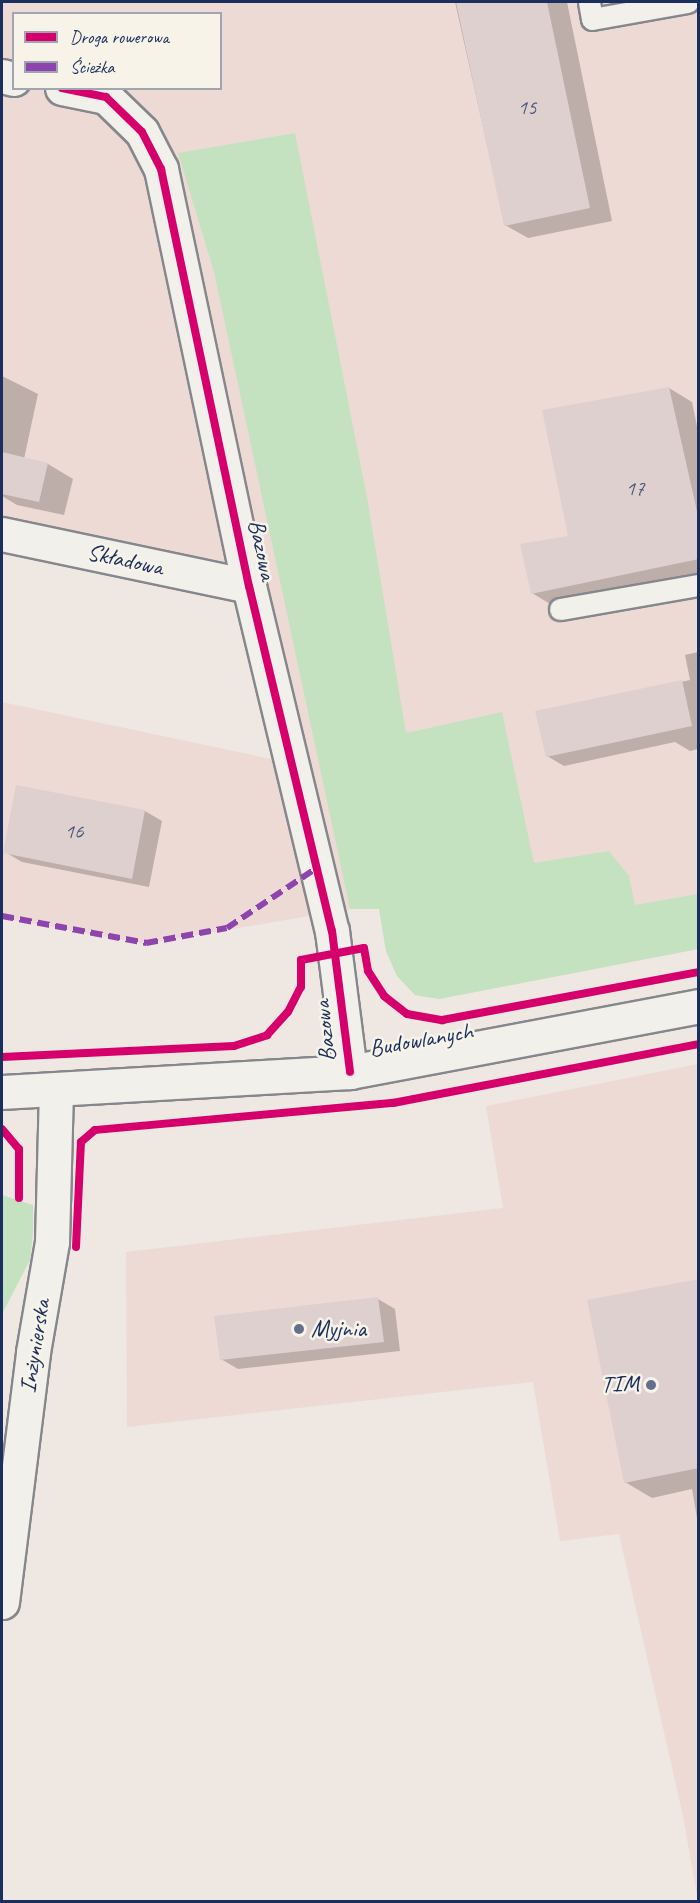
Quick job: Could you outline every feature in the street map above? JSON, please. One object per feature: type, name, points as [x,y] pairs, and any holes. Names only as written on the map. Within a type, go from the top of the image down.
[{"type":"street","name":"Bazowa","points":[[72,90],[106,97],[142,132],[161,169],[249,586],[332,930],[350,1072]]},
{"type":"street","name":"Składowa","points":[[2,534],[249,586]]},
{"type":"street","name":"Budowlanych","points":[[2,1092],[350,1072],[699,1006]]},
{"type":"street","name":"Inżynierska","points":[[2,1602],[33,1352],[52,1242],[56,1090]]},
{"type":"lane","points":[[589,2],[592,19],[687,2]]},
{"type":"lane","points":[[560,609],[699,585]]},
{"type":"shaded area","points":[[2,2],[698,2],[698,949],[439,999],[415,995],[397,976],[386,951],[379,909],[350,909],[145,944],[2,918],[2,702],[290,763],[248,588],[2,535]]},
{"type":"shaded area","points":[[698,1064],[698,1901],[683,1816],[619,1534],[560,1541],[533,1382],[127,1427],[126,1252],[503,1208],[486,1106]]},
{"type":"green space","points":[[295,133],[367,497],[406,733],[502,712],[534,863],[609,851],[629,876],[635,905],[698,894],[698,949],[439,999],[415,995],[397,976],[386,951],[379,909],[350,909],[214,272],[178,153]]},
{"type":"green space","points":[[2,1195],[33,1205],[33,1234],[30,1260],[2,1314]]},
{"type":"building","points":[[456,2],[547,2],[590,208],[504,226]]},
{"type":"building","points":[[669,387],[699,520],[699,559],[531,594],[520,544],[568,536],[542,410]]},
{"type":"building","points":[[2,452],[48,463],[39,502],[2,494]]},
{"type":"building","points":[[682,680],[692,726],[546,757],[535,711]]},
{"type":"building","points":[[16,785],[145,810],[132,879],[3,853]]},
{"type":"building","name":"TIM","points":[[699,1279],[699,1468],[624,1483],[587,1300]]},
{"type":"building","name":"Myjnia","points":[[378,1297],[384,1342],[220,1360],[214,1316]]},
{"type":"marked path","points":[[2,916],[146,943],[227,928],[318,867]]},
{"type":"cycle path","points":[[72,90],[106,97],[142,132],[161,169],[249,586],[332,931],[350,1072]]},
{"type":"cycle path","points":[[2,1057],[234,1046],[267,1035],[288,1012],[301,987],[301,960],[364,948],[368,971],[384,996],[407,1014],[442,1020],[698,972]]},
{"type":"cycle path","points":[[76,1247],[81,1142],[95,1130],[393,1103],[698,1044]]},
{"type":"cycle path","points":[[2,1129],[19,1149],[19,1198]]},
{"type":"place","name":"Myjnia","points":[[299,1329]]},
{"type":"place","name":"TIM","points":[[651,1385]]}]
